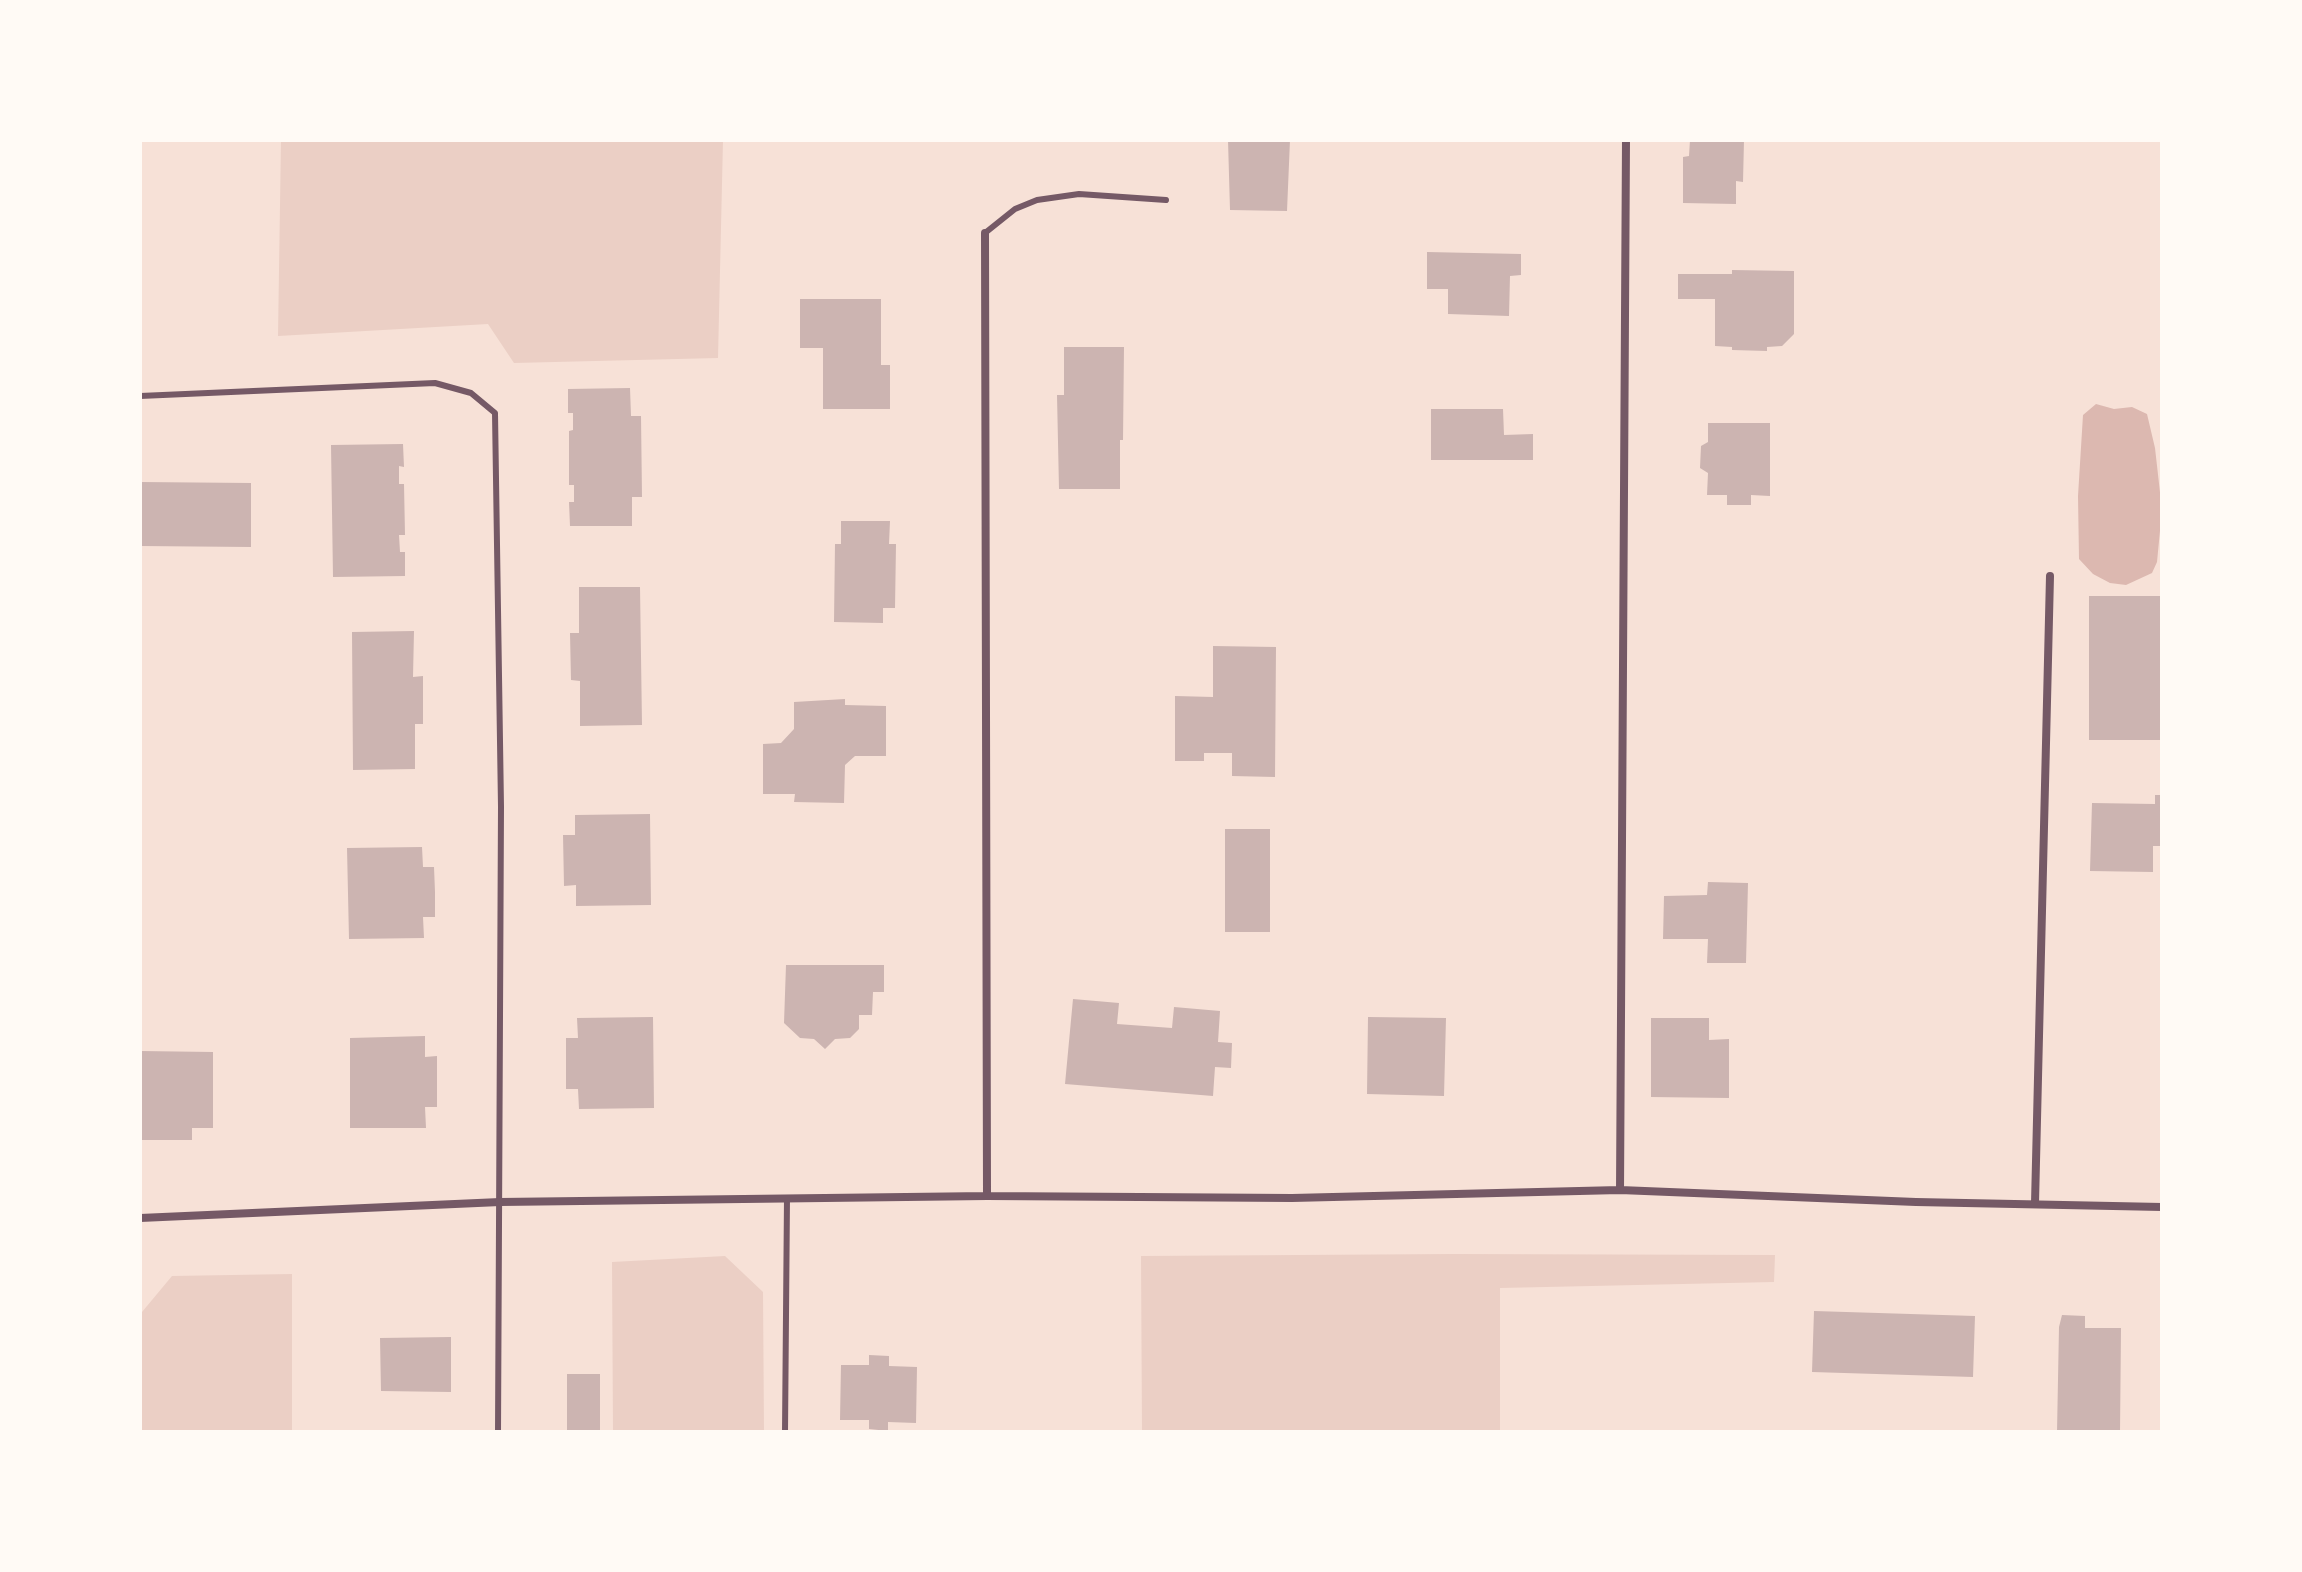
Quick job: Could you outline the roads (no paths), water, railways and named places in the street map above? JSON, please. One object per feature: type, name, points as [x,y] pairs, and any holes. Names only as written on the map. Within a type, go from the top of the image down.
[{"type":"street","points":[[1620,1190],[1626,140]]},
{"type":"street","points":[[985,233],[987,1196]]},
{"type":"street","points":[[2035,1203],[2050,576]]},
{"type":"street","points":[[140,1218],[500,1202],[987,1196],[1292,1198],[1620,1190],[1916,1202],[2162,1207]]},
{"type":"lane","points":[[985,233],[1015,209],[1037,200],[1079,194],[1166,200]]},
{"type":"lane","points":[[140,396],[435,383],[471,393],[495,413],[501,807],[498,1432]]},
{"type":"lane","points":[[785,1432],[787,1198]]}]
